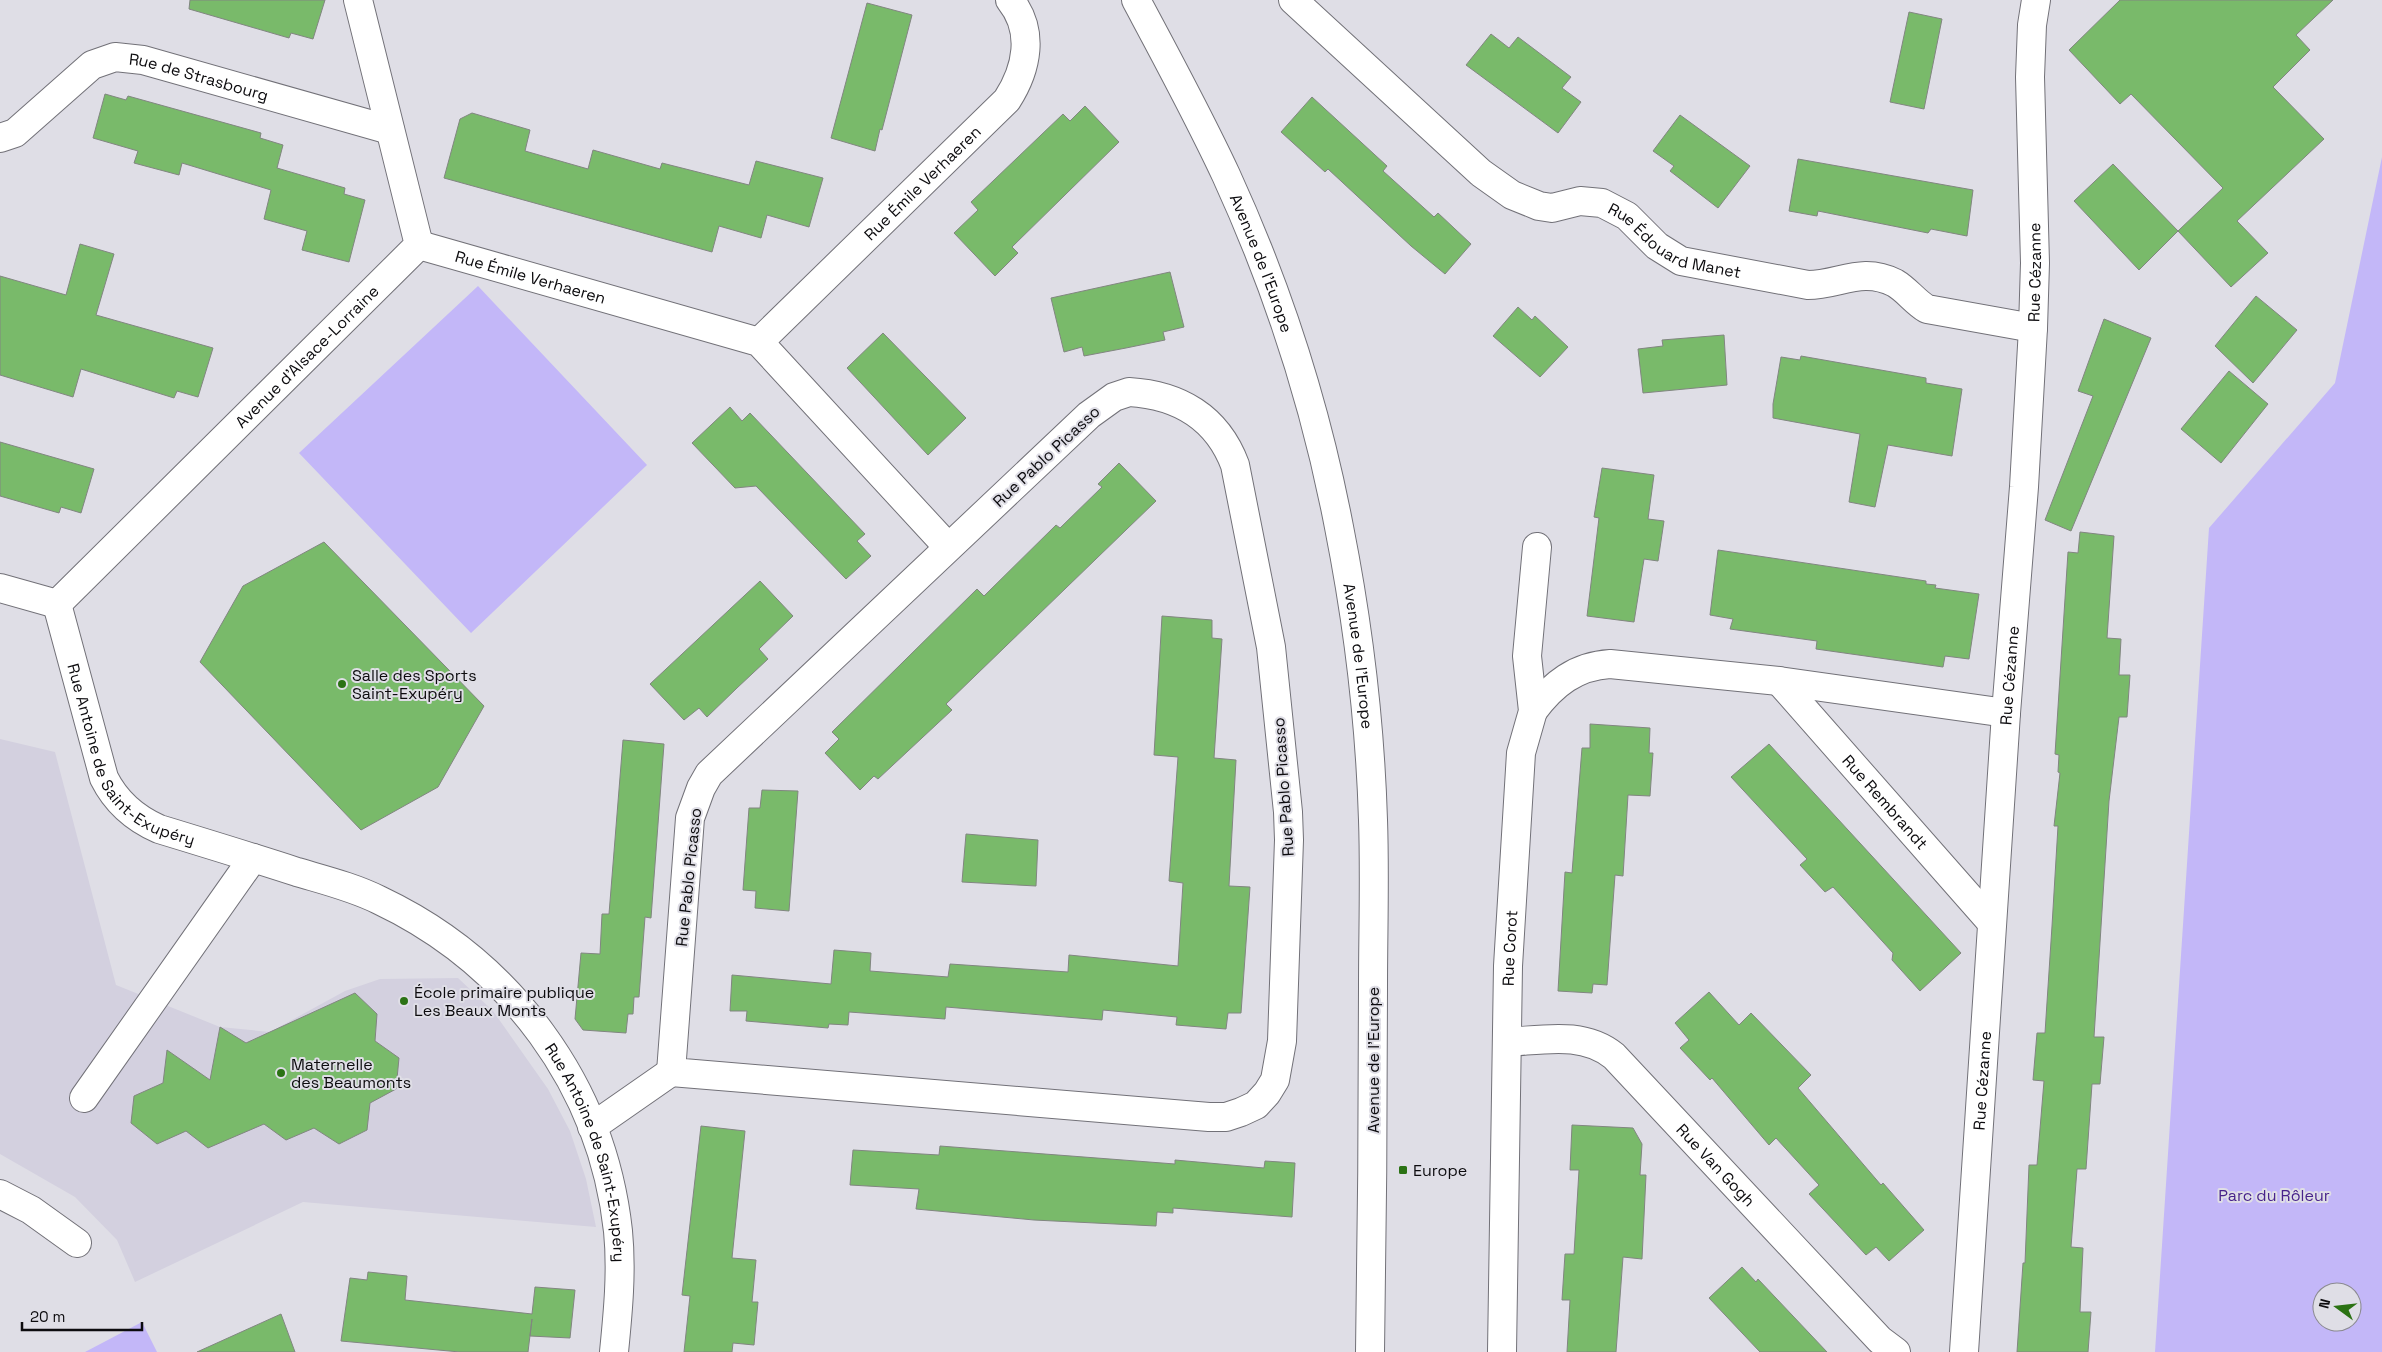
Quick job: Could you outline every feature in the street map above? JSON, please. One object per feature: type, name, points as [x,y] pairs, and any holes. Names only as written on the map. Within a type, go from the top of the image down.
[{"type":"street","points":[[358,0],[419,245]]},
{"type":"street","name":"Rue Émile Verhaeren","points":[[419,245],[759,342],[1007,100],[1022,73],[1026,39],[1017,8],[1010,0]]},
{"type":"street","name":"Avenue de l'Europe","points":[[1136,0],[1226,174],[1257,252],[1310,407],[1341,536],[1359,650],[1373,819],[1373,1161],[1370,1352]]},
{"type":"street","name":"Rue Édouard Manet","points":[[1293,0],[1481,173],[1524,200],[1552,208],[1580,201],[1602,203],[1626,216],[1657,246],[1681,261],[1808,285],[1820,285],[1852,276],[1885,279],[1896,283],[1927,310],[2033,328]]},
{"type":"street","name":"Rue Cézanne","points":[[1964,1352],[2006,713],[2024,487],[2033,328],[2035,253],[2030,77],[2032,26],[2036,0]]},
{"type":"street","name":"Rue de Strasbourg","points":[[0,138],[15,133],[92,65],[115,57],[143,60],[390,130]]},
{"type":"street","name":"Avenue d'Alsace-Lorraine","points":[[57,604],[419,245]]},
{"type":"street","points":[[759,342],[948,547]]},
{"type":"street","name":"Rue Pablo Picasso","points":[[1129,392],[1161,396],[1190,409],[1205,420],[1226,443],[1235,465],[1271,647],[1288,812],[1289,840],[1282,1041],[1275,1080],[1267,1094],[1256,1105],[1226,1117],[1209,1117],[671,1072],[690,818],[701,788],[709,774],[1089,415],[1114,397],[1129,392]]},
{"type":"street","name":"Rue Corot","points":[[1502,1352],[1508,966],[1521,754],[1533,711],[1526,656],[1537,547]]},
{"type":"street","points":[[0,588],[57,604]]},
{"type":"street","name":"Rue Antoine de Saint-Exupéry","points":[[57,604],[99,762],[110,790],[121,803],[146,824],[376,898],[422,922],[466,953],[508,992],[542,1034],[567,1074],[592,1127],[609,1179],[618,1232],[619,1286],[614,1352]]},
{"type":"street","points":[[1533,711],[1553,687],[1564,678],[1597,665],[1626,664],[1779,681],[2006,713]]},
{"type":"street","name":"Rue Rembrandt","points":[[1779,681],[1992,923]]},
{"type":"street","points":[[84,1098],[253,858]]},
{"type":"street","name":"Rue Van Gogh","points":[[1507,1042],[1582,1040],[1603,1048],[1614,1056],[1880,1340],[1896,1352]]},
{"type":"street","points":[[592,1127],[671,1072]]},
{"type":"street","points":[[0,1194],[30,1210],[77,1243]]},
{"type":"shaded area","name":"École primaire publique Les Beaux Monts","points":[[0,739],[55,752],[116,985],[220,1027],[270,1032],[345,991],[380,979],[458,978],[493,1011],[548,1089],[570,1131],[586,1179],[596,1227],[303,1202],[135,1282],[117,1240],[75,1197],[0,1154]]},
{"type":"green space","name":"Parc du Rôleur","points":[[2382,157],[2382,1352],[2155,1352],[2209,528],[2335,383]]},
{"type":"green space","points":[[478,286],[647,465],[471,633],[299,453]]},
{"type":"green space","points":[[142,1322],[157,1352],[85,1352]]},
{"type":"building","points":[[190,0],[325,0],[313,39],[291,33],[289,38],[189,9]]},
{"type":"building","points":[[2120,0],[2333,0],[2296,35],[2310,50],[2273,87],[2324,139],[2237,221],[2268,253],[2231,287],[2178,231],[2223,188],[2131,94],[2120,104],[2069,50]]},
{"type":"building","points":[[867,3],[912,15],[875,151],[831,138]]},
{"type":"building","points":[[1909,12],[1942,19],[1924,109],[1890,102]]},
{"type":"building","points":[[1491,34],[1509,48],[1518,37],[1571,77],[1562,88],[1581,102],[1558,133],[1466,65]]},
{"type":"building","points":[[105,94],[126,100],[128,96],[261,133],[260,138],[283,145],[277,168],[345,188],[344,194],[365,200],[349,262],[302,250],[307,231],[264,219],[271,190],[182,163],[179,175],[134,163],[138,151],[93,138]]},
{"type":"building","points":[[1312,97],[1387,166],[1383,171],[1434,217],[1438,213],[1471,244],[1445,274],[1411,246],[1328,169],[1325,172],[1281,132]]},
{"type":"building","points":[[1085,106],[1119,142],[1012,247],[1018,253],[995,276],[954,233],[978,210],[971,202],[1063,114],[1070,121]]},
{"type":"building","points":[[472,113],[530,130],[525,151],[588,169],[593,150],[660,169],[662,163],[749,185],[756,161],[823,178],[809,227],[767,215],[761,238],[719,226],[712,252],[444,178],[460,119]]},
{"type":"building","points":[[1680,115],[1750,166],[1718,208],[1670,171],[1674,166],[1653,151]]},
{"type":"building","points":[[1798,159],[1973,190],[1967,236],[1931,229],[1928,233],[1818,211],[1817,216],[1789,211]]},
{"type":"building","points":[[2113,164],[2178,231],[2139,270],[2074,201]]},
{"type":"building","points":[[80,244],[114,254],[96,315],[213,348],[198,397],[177,391],[174,398],[81,369],[73,397],[0,375],[0,276],[66,295]]},
{"type":"building","points":[[1170,272],[1184,327],[1163,332],[1165,340],[1084,356],[1082,347],[1064,352],[1051,298]]},
{"type":"building","points":[[2256,296],[2297,330],[2253,383],[2215,346]]},
{"type":"building","points":[[1518,307],[1532,320],[1535,316],[1568,347],[1540,377],[1493,336]]},
{"type":"building","points":[[2104,319],[2151,338],[2071,531],[2045,520],[2093,396],[2078,391]]},
{"type":"building","points":[[883,333],[966,418],[928,455],[847,368]]},
{"type":"building","points":[[1724,335],[1727,385],[1643,393],[1638,349],[1663,346],[1662,340]]},
{"type":"building","points":[[1801,356],[1926,378],[1926,383],[1962,389],[1952,456],[1888,445],[1875,507],[1849,502],[1860,434],[1773,418],[1773,404],[1781,357],[1800,360]]},
{"type":"building","points":[[2229,371],[2268,404],[2221,463],[2181,429]]},
{"type":"building","points":[[730,407],[742,421],[750,413],[865,534],[857,541],[871,556],[846,579],[756,486],[735,488],[692,443]]},
{"type":"building","points":[[0,442],[94,469],[81,513],[61,507],[59,513],[0,496]]},
{"type":"building","points":[[1119,463],[1156,501],[946,704],[952,710],[878,779],[874,776],[860,790],[825,753],[839,739],[832,732],[977,589],[984,596],[1056,525],[1060,528],[1102,487],[1098,484]]},
{"type":"building","points":[[1602,468],[1654,475],[1648,519],[1664,521],[1658,561],[1644,559],[1634,622],[1587,616],[1599,518],[1594,517]]},
{"type":"building","points":[[2080,532],[2114,536],[2107,638],[2121,639],[2119,675],[2130,675],[2127,717],[2119,717],[2109,801],[2094,1037],[2104,1037],[2100,1084],[2092,1084],[2086,1169],[2077,1169],[2071,1247],[2083,1248],[2080,1312],[2091,1312],[2088,1352],[2017,1352],[2023,1263],[2025,1263],[2029,1165],[2037,1165],[2044,1081],[2033,1080],[2037,1033],[2045,1033],[2058,826],[2054,826],[2060,773],[2058,772],[2059,755],[2055,754],[2068,552],[2078,553]]},
{"type":"building","name":"Salle des Sports Saint-Exupéry","points":[[324,542],[484,706],[438,787],[361,830],[200,662],[243,586]]},
{"type":"building","points":[[1718,550],[1926,581],[1926,584],[1936,585],[1935,588],[1979,594],[1969,659],[1945,656],[1943,667],[1816,649],[1817,641],[1730,629],[1733,619],[1710,615]]},
{"type":"building","points":[[760,581],[793,616],[759,649],[768,659],[707,717],[699,708],[684,720],[650,684]]},
{"type":"building","points":[[1162,616],[1212,620],[1212,638],[1222,639],[1214,758],[1236,760],[1229,886],[1250,887],[1241,1013],[1228,1013],[1226,1029],[1176,1025],[1177,1017],[1103,1010],[1102,1020],[946,1007],[945,1019],[849,1012],[848,1025],[829,1024],[828,1028],[746,1021],[747,1011],[730,1011],[732,975],[831,984],[834,950],[871,953],[870,971],[948,977],[950,964],[1068,972],[1069,955],[1178,966],[1183,883],[1169,881],[1178,757],[1154,755]]},
{"type":"building","points":[[1590,724],[1650,728],[1649,753],[1653,753],[1650,796],[1628,795],[1623,876],[1615,875],[1607,985],[1593,984],[1592,993],[1558,991],[1565,872],[1572,873],[1582,748],[1590,748]]},
{"type":"building","points":[[623,740],[664,744],[651,918],[645,917],[639,997],[634,997],[633,1014],[628,1014],[626,1033],[583,1030],[575,1019],[581,953],[600,954],[602,914],[609,914]]},
{"type":"building","points":[[1769,744],[1961,953],[1920,991],[1892,960],[1893,953],[1833,887],[1825,892],[1800,865],[1807,859],[1731,777]]},
{"type":"building","points":[[762,790],[798,791],[789,911],[755,908],[756,891],[743,890],[749,808],[760,808]]},
{"type":"building","points":[[966,834],[1038,840],[1036,886],[962,882]]},
{"type":"building","points":[[1709,992],[1739,1025],[1751,1013],[1811,1075],[1798,1088],[1881,1185],[1883,1183],[1924,1230],[1889,1261],[1876,1247],[1866,1255],[1809,1194],[1819,1185],[1776,1138],[1769,1145],[1712,1078],[1710,1080],[1680,1048],[1689,1040],[1675,1023]]},
{"type":"building","name":"Maternelle des Beaumonts","points":[[355,993],[377,1014],[375,1041],[399,1058],[396,1089],[370,1103],[367,1130],[339,1144],[314,1128],[286,1140],[264,1124],[208,1148],[186,1131],[157,1144],[131,1123],[134,1096],[163,1083],[167,1050],[210,1080],[220,1027],[246,1043]]},
{"type":"building","points":[[1572,1125],[1633,1128],[1642,1144],[1640,1175],[1646,1175],[1642,1259],[1623,1257],[1616,1352],[1567,1352],[1570,1300],[1562,1300],[1565,1254],[1574,1254],[1579,1170],[1570,1170]]},
{"type":"building","points":[[701,1126],[745,1131],[732,1258],[756,1260],[752,1302],[758,1302],[754,1345],[733,1343],[732,1352],[684,1352],[690,1296],[682,1295]]},
{"type":"building","points":[[940,1146],[1175,1164],[1175,1160],[1264,1168],[1265,1161],[1295,1163],[1292,1217],[1173,1208],[1173,1213],[1157,1212],[1156,1226],[1034,1220],[916,1209],[919,1189],[850,1185],[853,1150],[939,1155]]},
{"type":"building","points":[[1742,1267],[1756,1282],[1758,1279],[1827,1352],[1760,1352],[1709,1298]]},
{"type":"building","points":[[368,1272],[407,1276],[405,1300],[532,1314],[535,1287],[575,1290],[570,1338],[530,1336],[532,1319],[528,1352],[460,1352],[341,1341],[350,1278],[367,1280]]},
{"type":"building","points":[[281,1314],[295,1352],[197,1352]]},
{"type":"place","name":"Salle des Sports Saint-Exupéry","points":[[342,684]]},
{"type":"place","name":"École primaire publique Les Beaux Monts","points":[[404,1001]]},
{"type":"place","name":"Maternelle des Beaumonts","points":[[281,1073]]},
{"type":"place","name":"Europe","points":[[1403,1170]]}]
